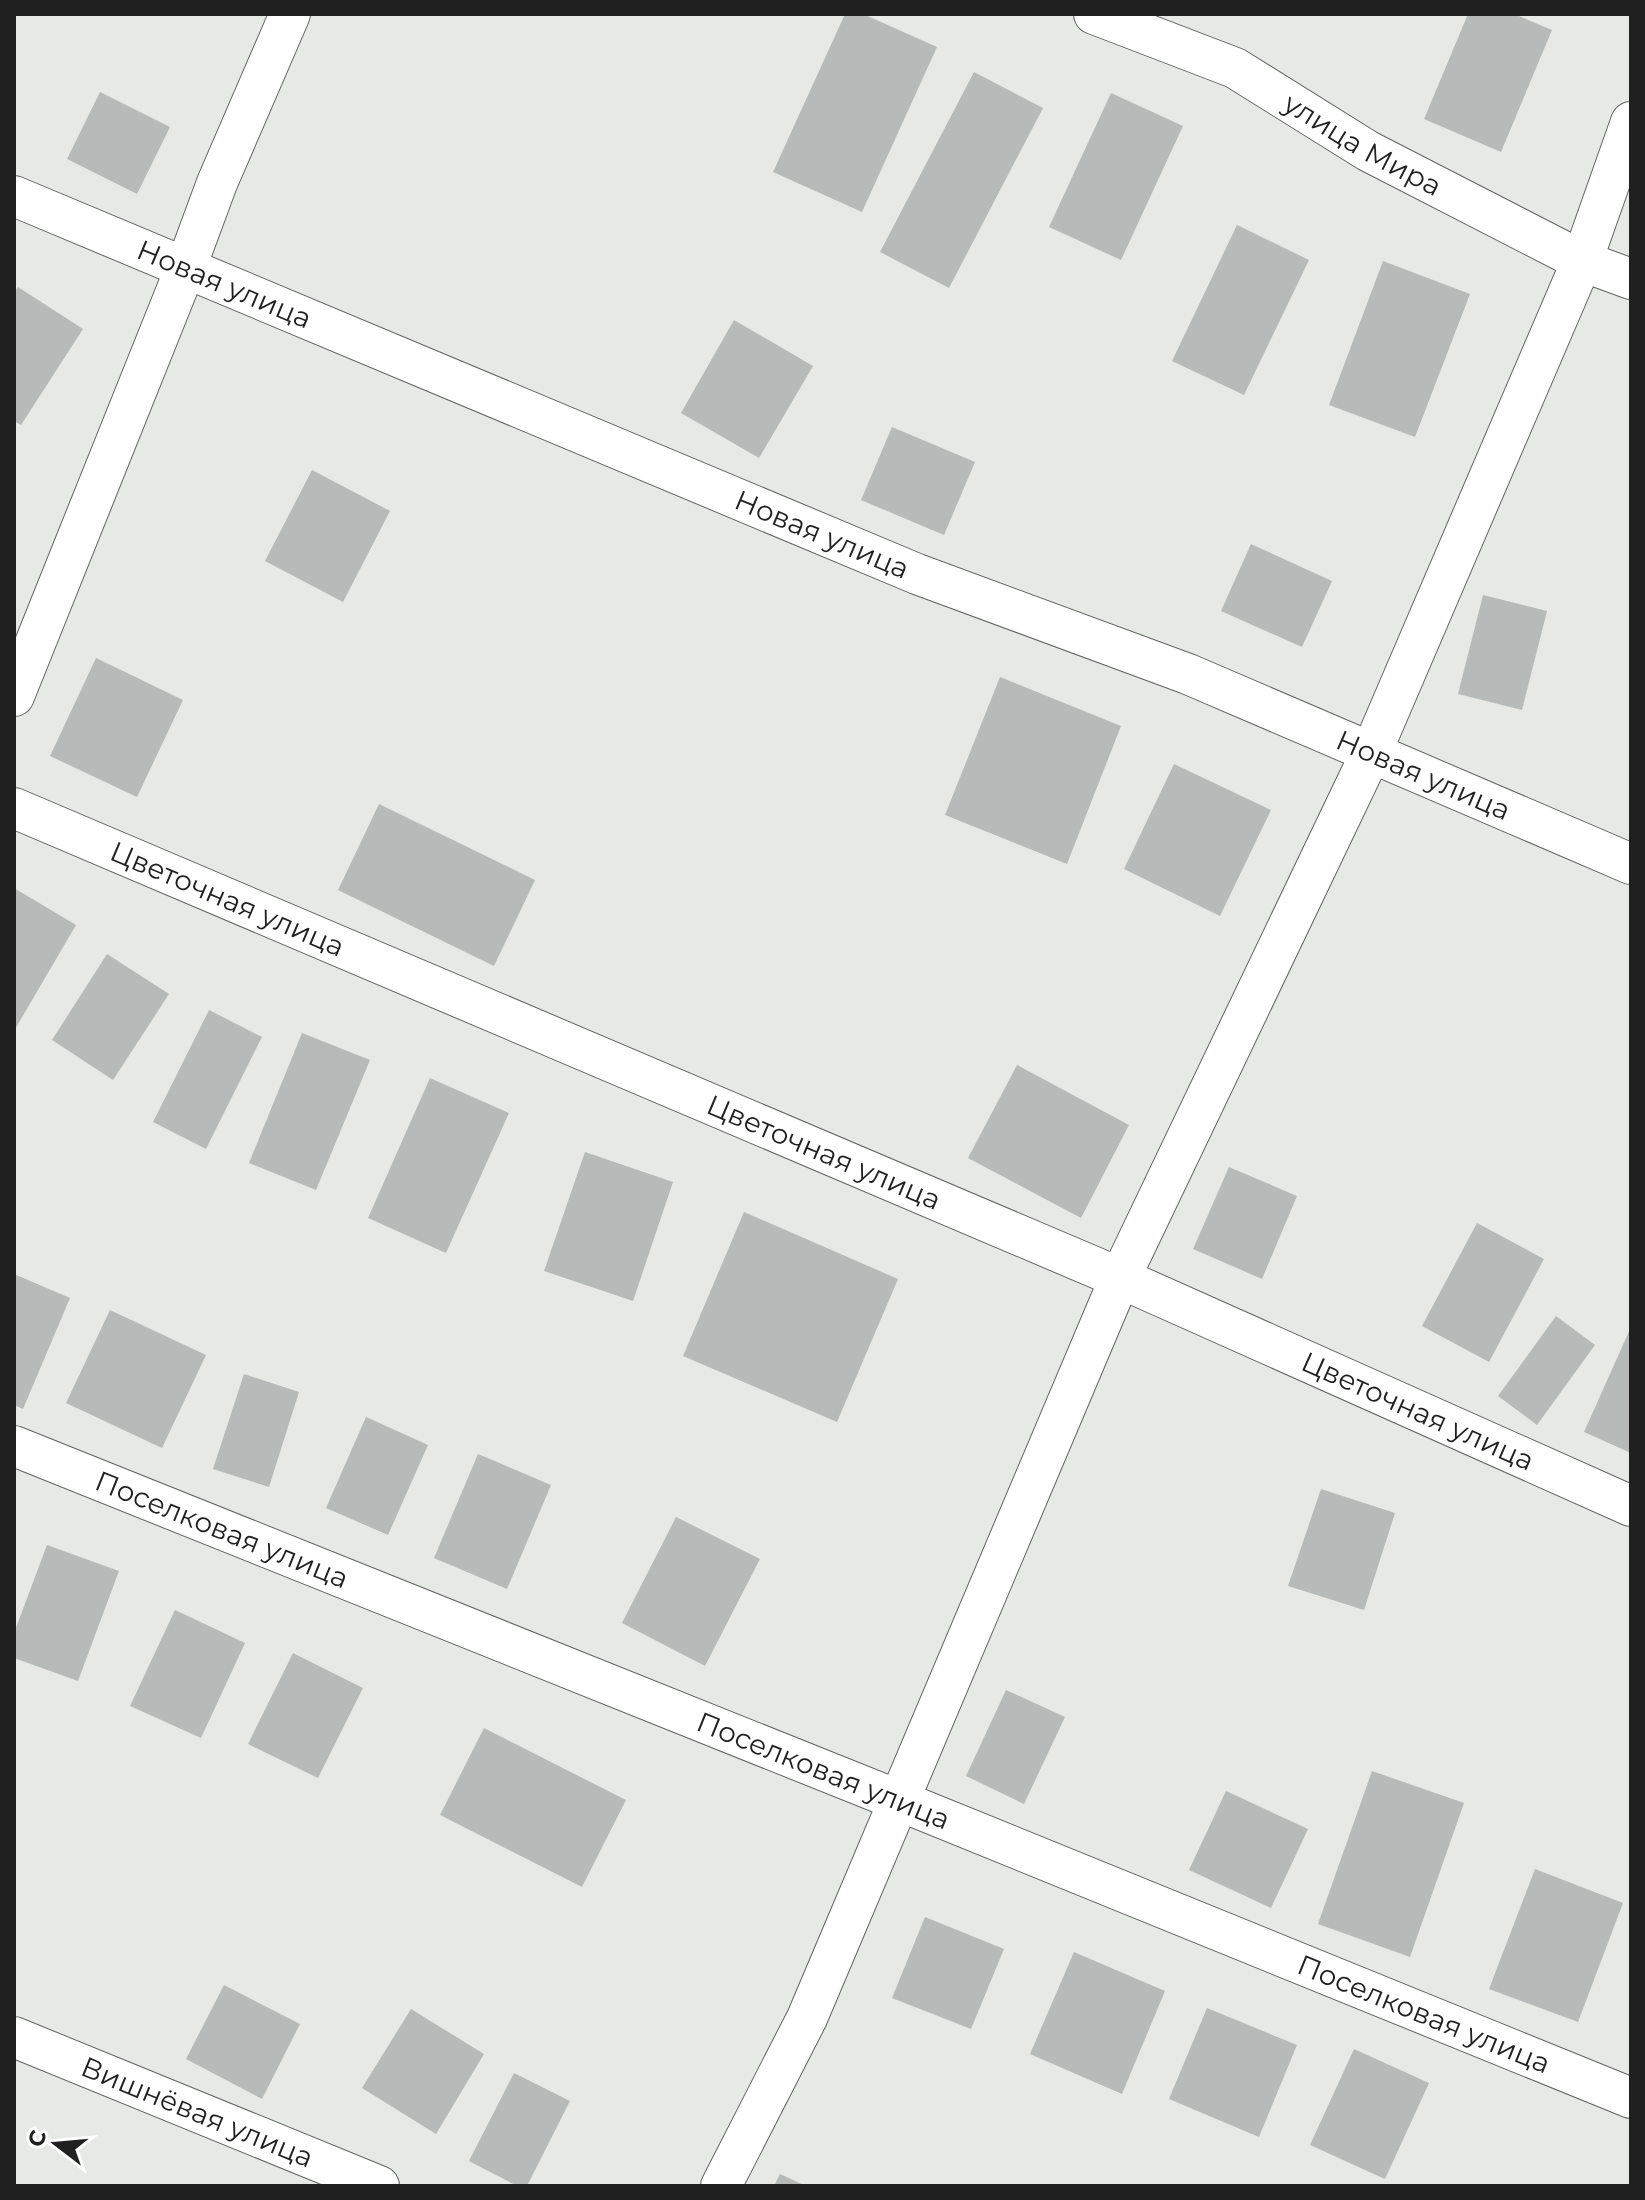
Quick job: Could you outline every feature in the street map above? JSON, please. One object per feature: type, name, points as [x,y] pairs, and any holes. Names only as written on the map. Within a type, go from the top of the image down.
[{"type":"street","points":[[14,696],[217,183],[290,14]]},
{"type":"street","name":"улица Мира","points":[[1094,14],[1235,68],[1368,151],[1582,261],[1631,279]]},
{"type":"street","points":[[721,2186],[807,2018],[1120,1278],[1371,753],[1582,261],[1631,122]]},
{"type":"street","name":"Новая улица","points":[[14,196],[917,574],[1188,674],[1631,864]]},
{"type":"street","name":"Цветочная улица","points":[[14,808],[1120,1278],[1631,1506]]},
{"type":"street","name":"Поселковая улица","points":[[14,1446],[1631,2098]]},
{"type":"street","name":"Вишнёвая улица","points":[[14,2037],[379,2186]]},
{"type":"building","points":[[845,14],[863,14],[937,47],[862,212],[773,172]]},
{"type":"building","points":[[1468,14],[1514,14],[1552,30],[1501,152],[1424,119]]},
{"type":"building","points":[[974,72],[1043,108],[949,288],[880,252]]},
{"type":"building","points":[[100,92],[170,127],[137,194],[67,159]]},
{"type":"building","points":[[1111,93],[1183,126],[1121,260],[1049,227]]},
{"type":"building","points":[[1237,225],[1309,260],[1244,395],[1172,361]]},
{"type":"building","points":[[1383,261],[1470,294],[1415,437],[1329,405]]},
{"type":"building","points":[[18,287],[83,329],[21,425],[14,421],[14,293]]},
{"type":"building","points":[[734,320],[813,366],[759,458],[681,413]]},
{"type":"building","points":[[892,427],[975,462],[944,535],[861,500]]},
{"type":"building","points":[[312,470],[390,511],[343,602],[265,561]]},
{"type":"building","points":[[1251,544],[1332,581],[1302,647],[1221,611]]},
{"type":"building","points":[[1483,595],[1547,611],[1522,710],[1458,694]]},
{"type":"building","points":[[96,658],[183,700],[137,797],[50,756]]},
{"type":"building","points":[[1000,677],[1121,726],[1067,864],[945,815]]},
{"type":"building","points":[[1174,764],[1271,810],[1220,916],[1124,869]]},
{"type":"building","points":[[379,804],[535,880],[494,966],[338,890]]},
{"type":"building","points":[[14,888],[76,925],[14,1031]]},
{"type":"building","points":[[107,954],[169,994],[113,1080],[52,1040]]},
{"type":"building","points":[[209,1010],[262,1037],[206,1149],[153,1122]]},
{"type":"building","points":[[302,1033],[370,1060],[316,1190],[249,1163]]},
{"type":"building","points":[[1017,1065],[1129,1125],[1081,1218],[968,1158]]},
{"type":"building","points":[[430,1078],[509,1113],[446,1253],[368,1218]]},
{"type":"building","points":[[585,1152],[673,1182],[633,1301],[544,1271]]},
{"type":"building","points":[[1229,1167],[1297,1196],[1262,1279],[1193,1249]]},
{"type":"building","points":[[744,1212],[898,1279],[837,1422],[683,1356]]},
{"type":"building","points":[[1477,1223],[1544,1259],[1489,1362],[1422,1326]]},
{"type":"building","points":[[14,1274],[70,1298],[23,1409],[14,1405]]},
{"type":"building","points":[[110,1310],[206,1355],[162,1448],[66,1403]]},
{"type":"building","points":[[1556,1316],[1595,1345],[1537,1425],[1498,1396]]},
{"type":"building","points":[[1631,1327],[1631,1453],[1584,1432]]},
{"type":"building","points":[[244,1374],[299,1392],[269,1487],[213,1469]]},
{"type":"building","points":[[366,1417],[428,1445],[388,1535],[326,1508]]},
{"type":"building","points":[[478,1454],[551,1485],[507,1589],[434,1558]]},
{"type":"building","points":[[1321,1489],[1395,1513],[1364,1610],[1288,1586]]},
{"type":"building","points":[[676,1517],[760,1559],[705,1666],[622,1623]]},
{"type":"building","points":[[47,1545],[119,1571],[78,1681],[14,1658],[14,1633]]},
{"type":"building","points":[[175,1610],[245,1643],[201,1738],[130,1706]]},
{"type":"building","points":[[293,1653],[363,1688],[318,1778],[248,1744]]},
{"type":"building","points":[[1006,1690],[1065,1717],[1024,1804],[966,1776]]},
{"type":"building","points":[[484,1728],[626,1800],[582,1887],[440,1815]]},
{"type":"building","points":[[1372,1771],[1464,1803],[1410,1957],[1318,1924]]},
{"type":"building","points":[[1226,1791],[1308,1829],[1271,1908],[1189,1870]]},
{"type":"building","points":[[1535,1869],[1623,1903],[1578,2022],[1489,1989]]},
{"type":"building","points":[[925,1917],[1004,1949],[971,2029],[892,1998]]},
{"type":"building","points":[[1074,1952],[1165,1991],[1122,2094],[1030,2054]]},
{"type":"building","points":[[224,1985],[300,2024],[262,2099],[186,2059]]},
{"type":"building","points":[[1207,2008],[1297,2045],[1259,2137],[1169,2099]]},
{"type":"building","points":[[411,2009],[484,2054],[436,2134],[362,2088]]},
{"type":"building","points":[[1354,2049],[1429,2083],[1385,2179],[1310,2145]]},
{"type":"building","points":[[514,2073],[570,2101],[527,2186],[517,2186],[469,2161]]},
{"type":"building","points":[[780,2174],[806,2186],[774,2186]]}]
